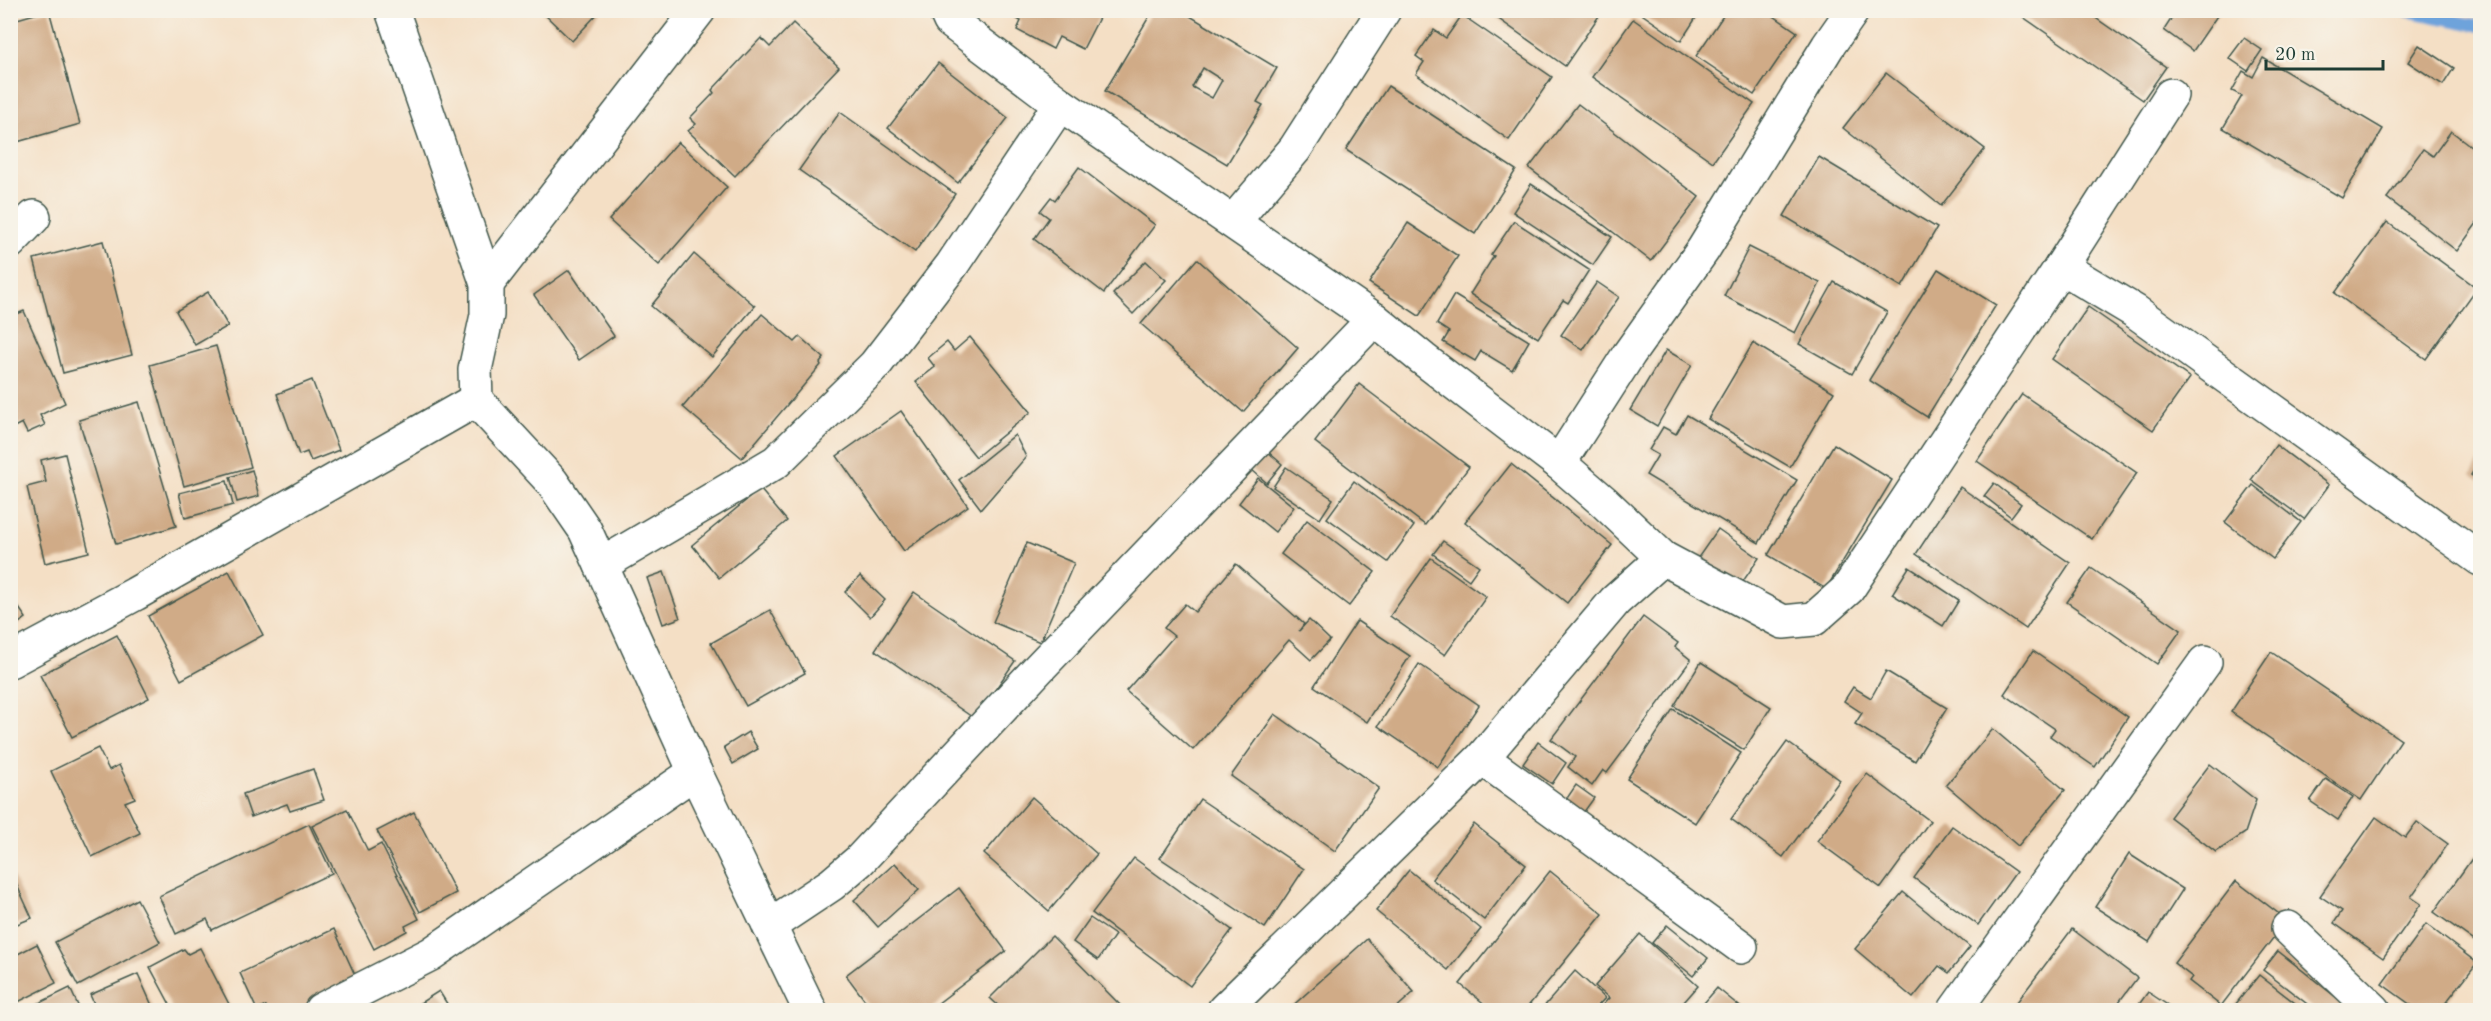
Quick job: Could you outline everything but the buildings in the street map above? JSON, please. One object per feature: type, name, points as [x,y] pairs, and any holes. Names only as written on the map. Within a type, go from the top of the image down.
[{"type":"street","points":[[392,10],[487,284],[487,315],[475,370],[476,400],[552,482],[585,530],[694,772],[810,1011]]},
{"type":"street","points":[[487,284],[699,10]]},
{"type":"street","points":[[945,10],[950,21],[1060,104],[1374,319],[1559,464],[1604,502],[1663,558],[1783,622],[1814,619],[1848,589],[2061,267],[2171,95]]},
{"type":"street","points":[[1233,222],[1295,149],[1384,10]]},
{"type":"street","points":[[1559,464],[1629,354],[1703,250],[1828,46],[1853,10]]},
{"type":"street","points":[[601,565],[776,462],[875,365],[952,264],[1060,104]]},
{"type":"street","points":[[10,242],[34,217]]},
{"type":"street","points":[[2061,267],[2136,312],[2481,560]]},
{"type":"street","points":[[769,926],[832,884],[859,861],[1039,668],[1374,319]]},
{"type":"street","points":[[10,661],[135,594],[476,400]]},
{"type":"street","points":[[1224,1011],[1482,758],[1615,601],[1663,558]]},
{"type":"street","points":[[1955,1011],[2205,662]]},
{"type":"street","points":[[1482,758],[1741,947]]},
{"type":"street","points":[[321,1011],[431,954],[694,772]]},
{"type":"street","points":[[2288,928],[2374,1011]]},
{"type":"waterway","points":[[2401,10],[2480,26]]}]
